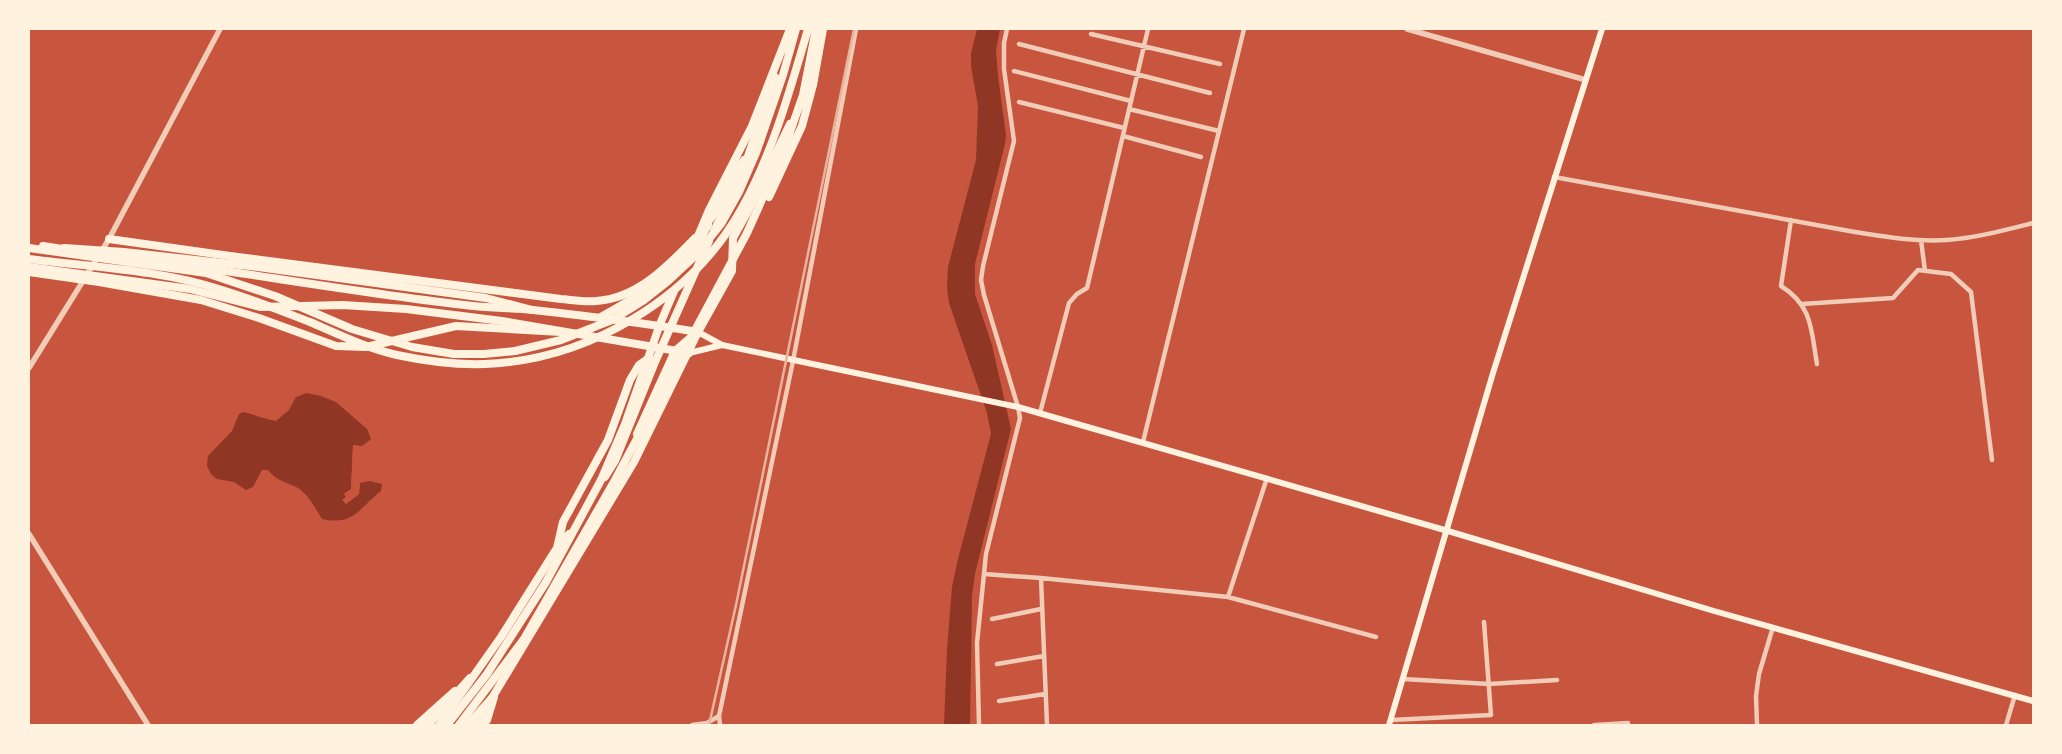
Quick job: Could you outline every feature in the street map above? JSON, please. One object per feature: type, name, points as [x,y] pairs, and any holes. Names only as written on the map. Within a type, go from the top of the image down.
[{"type":"main road","points":[[439,725],[470,678],[501,637],[557,548],[567,538],[615,461],[661,349],[754,152],[788,29]]},
{"type":"main road","points":[[448,725],[487,674],[546,582],[601,480],[625,424],[660,324],[708,210],[752,126],[788,29]]},
{"type":"main road","points":[[29,246],[206,273],[275,296],[352,329],[412,347],[454,354],[484,354],[515,352],[561,340],[612,320],[644,300],[696,255],[721,224],[739,192],[783,76],[796,29]]},
{"type":"main road","points":[[29,259],[200,283],[263,304],[351,340],[395,354],[425,360],[476,364],[517,361],[580,345],[620,327],[646,310],[679,284],[711,253],[742,209],[763,166],[784,109],[808,29]]},
{"type":"main road","points":[[732,271],[733,238],[794,115],[818,29]]},
{"type":"main road","points":[[459,725],[524,639],[615,480],[747,233],[782,155],[800,104],[818,29]]},
{"type":"main road","points":[[475,725],[634,462],[698,332],[732,271],[802,126],[813,85],[823,29]]},
{"type":"main road","points":[[1390,723],[1448,531],[1492,373],[1602,29]]},
{"type":"main road","points":[[109,239],[561,300],[597,301],[617,297],[637,288],[677,257],[708,224],[754,152]]},
{"type":"main road","points":[[599,318],[650,290],[686,259],[700,241],[733,176],[754,152]]},
{"type":"main road","points":[[29,246],[183,264],[318,286],[475,306],[532,310],[599,318],[698,332],[722,345],[1015,406],[2033,701]]},
{"type":"main road","points":[[29,246],[169,257],[486,298],[532,310]]},
{"type":"main road","points":[[183,264],[200,264],[221,256],[230,256]]},
{"type":"main road","points":[[29,267],[190,289],[260,307],[343,305],[502,321],[675,351],[687,356]]},
{"type":"main road","points":[[29,272],[174,294],[228,308],[336,346],[366,347],[456,326],[561,332]]},
{"type":"main road","points":[[612,498],[643,418],[675,351],[698,332]]},
{"type":"main road","points":[[660,381],[687,356],[722,345]]},
{"type":"main road","points":[[557,548],[563,522],[608,440],[630,380],[639,365],[661,349]]},
{"type":"main road","points":[[417,725],[470,678]]},
{"type":"main road","points":[[428,725],[470,678]]},
{"type":"main road","points":[[468,725],[494,695]]},
{"type":"main road","points":[[483,725],[487,720],[494,695]]},
{"type":"street","points":[[29,368],[109,239],[220,29]]},
{"type":"street","points":[[720,725],[719,716],[793,360],[856,29]]},
{"type":"street","points":[[979,725],[977,643],[986,554],[1020,418],[1015,406],[981,280],[984,259],[1014,141],[1004,69],[1004,43],[1007,29]]},
{"type":"street","points":[[1040,413],[1069,303],[1076,294],[1086,288],[1148,29]]},
{"type":"street","points":[[1143,442],[1244,29]]},
{"type":"street","points":[[1407,29],[1586,80]]},
{"type":"street","points":[[1091,34],[1220,64]]},
{"type":"street","points":[[1019,44],[1210,93]]},
{"type":"street","points":[[1014,71],[1131,101]]},
{"type":"street","points":[[1019,102],[1124,128]]},
{"type":"street","points":[[1129,109],[1219,131]]},
{"type":"street","points":[[1123,136],[1201,157]]},
{"type":"street","points":[[1554,177],[1888,237],[1922,240],[1964,238],[2033,223]]},
{"type":"street","points":[[1791,220],[1781,286],[1794,294],[1808,312],[1817,364]]},
{"type":"street","points":[[1922,240],[1925,271]]},
{"type":"street","points":[[1802,304],[1893,298],[1918,270],[1951,274],[1971,292],[1992,460]]},
{"type":"street","points":[[1228,597],[1267,478]]},
{"type":"street","points":[[29,534],[148,725]]},
{"type":"street","points":[[984,574],[1228,597],[1376,637]]},
{"type":"street","points":[[1041,578],[1046,725]]},
{"type":"street","points":[[992,620],[1041,609]]},
{"type":"street","points":[[1390,723],[1491,715],[1484,622]]},
{"type":"street","points":[[1757,725],[1756,696],[1759,674],[1773,627]]},
{"type":"street","points":[[997,664],[1044,656]]},
{"type":"street","points":[[1403,679],[1488,684],[1557,680]]},
{"type":"street","points":[[999,701],[1045,694]]},
{"type":"street","points":[[2006,725],[2015,695]]},
{"type":"street","points":[[692,725],[707,723],[719,716]]},
{"type":"street","points":[[1594,725],[1628,723],[1628,725]]},
{"type":"shaded area","points":[[977,29],[1000,29],[996,50],[1006,135],[975,264],[975,294],[992,345],[1011,429],[975,574],[972,595],[970,725],[944,725],[952,587],[991,434],[987,413],[949,303],[947,287],[948,267],[976,160],[978,106],[971,66],[971,53]]},
{"type":"shaded area","points":[[306,393],[336,402],[367,429],[371,439],[362,446],[353,445],[351,489],[344,494],[347,497],[343,500],[346,504],[359,494],[360,483],[370,481],[382,484],[381,491],[361,510],[349,518],[333,521],[322,519],[312,502],[302,491],[278,479],[268,470],[262,470],[253,487],[246,490],[234,482],[217,479],[211,474],[207,466],[208,456],[232,431],[239,414],[244,412],[276,421],[289,410],[296,397]]},
{"type":"pier","points":[[353,445],[365,447],[362,449],[355,448],[353,489],[348,494],[349,497],[346,500],[357,492],[360,480],[359,494],[346,504],[342,500],[346,497],[344,494],[351,489]]},
{"type":"railway","points":[[709,725],[736,605],[854,29]]}]
